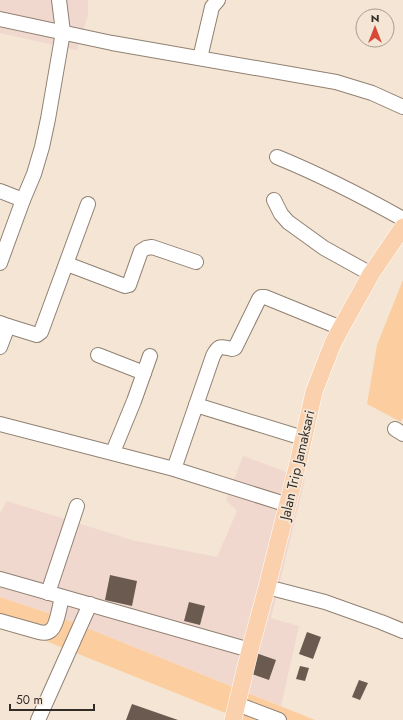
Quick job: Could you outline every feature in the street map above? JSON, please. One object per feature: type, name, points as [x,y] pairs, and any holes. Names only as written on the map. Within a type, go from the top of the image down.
[{"type":"main road","name":"Jalan Trip Jamaksari","points":[[235,712],[288,504],[314,392],[340,328],[371,274],[403,227]]},
{"type":"street","points":[[0,263],[34,174],[42,147],[63,32],[59,0]]},
{"type":"street","points":[[200,58],[212,7],[218,0]]},
{"type":"street","points":[[0,19],[112,43],[336,82],[372,93],[403,107]]},
{"type":"street","points":[[277,157],[352,190],[403,219]]},
{"type":"street","points":[[0,191],[24,200]]},
{"type":"street","points":[[274,200],[281,214],[288,222],[324,248],[371,274]]},
{"type":"street","points":[[0,347],[4,325],[36,334],[41,332],[88,204]]},
{"type":"street","points":[[67,264],[125,286],[129,285],[141,251],[146,248],[152,247],[196,262]]},
{"type":"street","points":[[174,469],[216,351],[223,346],[232,349],[235,348],[258,299],[261,296],[340,328]]},
{"type":"street","points":[[98,355],[144,372]]},
{"type":"street","points":[[113,452],[134,401],[150,356]]},
{"type":"street","points":[[196,405],[303,440]]},
{"type":"street","points":[[1,427],[113,452],[288,504]]},
{"type":"street","points":[[48,593],[77,506]]},
{"type":"street","points":[[0,578],[250,650]]},
{"type":"street","points":[[267,587],[325,602],[403,631]]},
{"type":"street","points":[[0,622],[39,632],[50,632],[54,626],[62,597]]},
{"type":"street","points":[[38,720],[87,604]]},
{"type":"street","points":[[235,712],[279,720]]},
{"type":"shaded area","points":[[0,0],[88,0],[88,15],[77,50],[0,33]]},
{"type":"shaded area","points":[[403,280],[403,418],[401,422],[367,404],[377,345]]},
{"type":"shaded area","points":[[243,456],[305,479],[271,618],[299,626],[281,706],[57,616],[0,597],[0,513],[7,501],[132,540],[217,557],[237,511],[226,500]]},
{"type":"shaded area","points":[[0,597],[57,616],[315,720],[243,720],[41,639],[0,625]]},
{"type":"building","points":[[110,575],[137,581],[132,606],[105,600]]},
{"type":"building","points":[[189,602],[205,606],[200,625],[184,621]]},
{"type":"building","points":[[307,632],[321,637],[313,659],[299,654]]},
{"type":"building","points":[[256,653],[276,660],[269,680],[249,673]]},
{"type":"building","points":[[300,666],[309,668],[305,681],[296,679]]},
{"type":"building","points":[[359,680],[368,683],[360,700],[352,697]]},
{"type":"building","points":[[132,704],[178,720],[126,720]]}]
